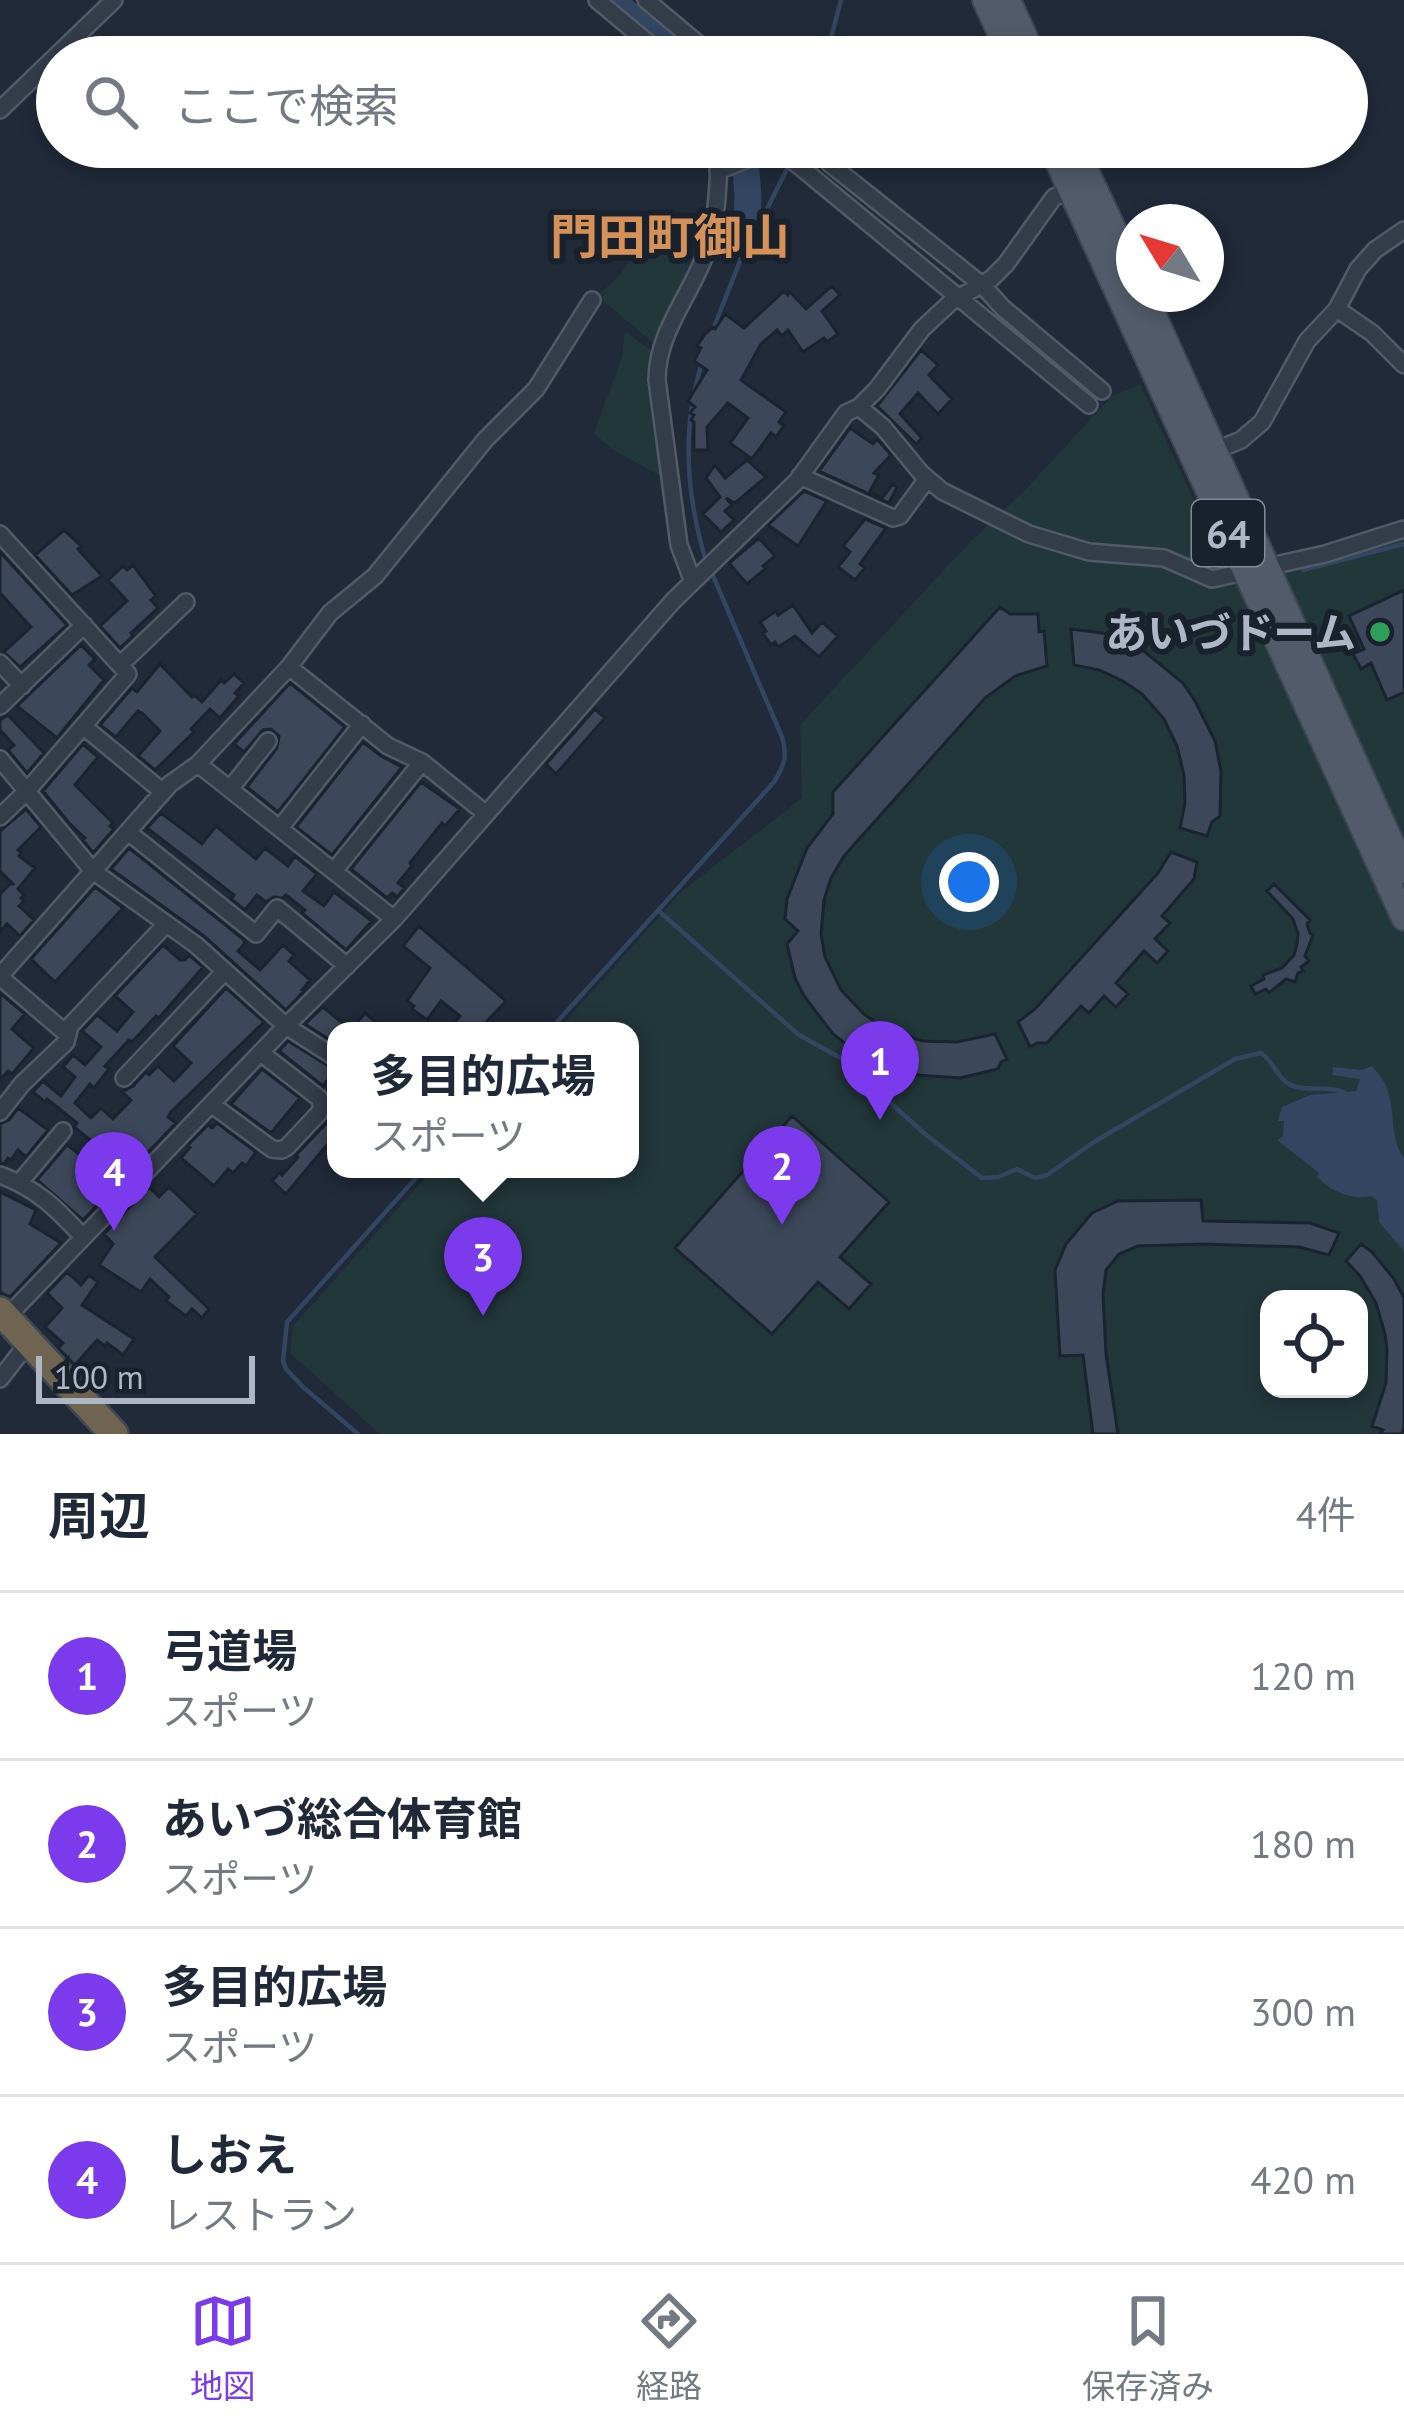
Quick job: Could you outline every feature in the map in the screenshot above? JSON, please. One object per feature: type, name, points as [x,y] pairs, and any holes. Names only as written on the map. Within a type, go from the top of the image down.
[{"type":"highway","points":[[3,1314],[114,1434]]},
{"type":"main road","points":[[985,0],[1001,36]]},
{"type":"main road","points":[[1008,0],[1024,36]]},
{"type":"main road","name":"64","points":[[1067,168],[1116,244]]},
{"type":"main road","name":"64","points":[[1079,168],[1082,188],[1255,568],[1404,918]]},
{"type":"main road","name":"64","points":[[1152,312],[1214,451],[1255,568],[1404,872]]},
{"type":"street","points":[[77,36],[114,0]]},
{"type":"street","points":[[597,0],[640,36]]},
{"type":"street","points":[[646,0],[690,36]]},
{"type":"street","points":[[0,110],[36,75]]},
{"type":"street","points":[[692,582],[679,545],[657,360],[710,244],[718,168]]},
{"type":"street","points":[[718,171],[726,168]]},
{"type":"street","points":[[802,168],[1089,405]]},
{"type":"street","points":[[835,168],[982,285],[1102,392]]},
{"type":"street","points":[[3,1314],[394,920],[673,601],[800,476],[846,413],[877,389],[912,341],[958,298],[1006,264],[1054,197],[1082,188]]},
{"type":"street","points":[[1214,451],[1252,434],[1307,341],[1337,309],[1366,257],[1404,230]]},
{"type":"street","points":[[68,1035],[0,976],[163,792],[197,764],[289,667],[330,613],[375,576],[485,440],[536,389],[592,300]]},
{"type":"street","points":[[1337,309],[1372,333],[1404,364]]},
{"type":"street","points":[[859,406],[942,491],[1012,526],[1089,553],[1164,558],[1212,579],[1325,554],[1404,529]]},
{"type":"street","points":[[800,476],[893,518],[900,516],[927,479]]},
{"type":"street","points":[[0,534],[128,674],[0,817]]},
{"type":"street","points":[[120,664],[186,602]]},
{"type":"street","points":[[0,706],[85,625]]},
{"type":"street","points":[[0,663],[22,686]]},
{"type":"street","points":[[289,667],[388,746],[422,762],[485,813]]},
{"type":"street","points":[[280,828],[362,724]]},
{"type":"street","points":[[83,726],[163,792]]},
{"type":"street","points":[[230,789],[268,741]]},
{"type":"street","points":[[0,759],[94,871],[225,971],[286,1026],[327,1052]]},
{"type":"street","points":[[334,871],[422,762]]},
{"type":"street","points":[[197,764],[394,920]]},
{"type":"street","points":[[128,832],[256,934],[278,908],[347,966]]},
{"type":"street","points":[[0,1112],[66,1042],[70,1026],[166,924]]},
{"type":"street","points":[[124,1078],[225,971]]},
{"type":"street","points":[[211,1104],[272,1149],[287,1147],[319,1113],[320,1098],[261,1053]]},
{"type":"street","points":[[20,1182],[63,1131]]},
{"type":"street","points":[[0,1175],[44,1196],[82,1236]]},
{"type":"street","points":[[0,1379],[28,1343]]},
{"type":"green space","points":[[647,237],[694,269],[655,344],[597,296],[619,276]]},
{"type":"green space","points":[[625,331],[653,352],[667,480],[612,449],[594,433],[622,357]]},
{"type":"green space","points":[[1140,384],[1232,583],[1404,535],[1404,1434],[380,1434],[290,1353],[293,1326],[425,1178],[639,1178],[639,1022],[565,1022],[682,891],[802,798],[800,725],[1111,397]]},
{"type":"water","points":[[1372,1066],[1388,1091],[1396,1140],[1404,1158],[1404,1251],[1379,1222],[1377,1200],[1334,1190],[1277,1140],[1283,1137],[1284,1121],[1278,1121],[1282,1107],[1310,1095],[1356,1091],[1360,1079],[1332,1075],[1333,1067],[1362,1070]]},
{"type":"building","points":[[832,286],[840,295],[822,311],[838,334],[803,352],[788,330],[782,336],[777,330],[761,344],[741,380],[786,412],[776,437],[771,433],[752,459],[730,443],[748,418],[728,403],[707,427],[708,450],[694,450],[694,415],[690,413],[695,407],[688,401],[707,370],[694,361],[705,334],[725,314],[744,328],[784,291],[806,309]]},
{"type":"building","points":[[921,350],[938,365],[929,375],[952,399],[938,414],[918,393],[900,414],[922,438],[916,444],[877,406]]},
{"type":"building","points":[[850,428],[873,444],[877,439],[891,455],[874,473],[879,475],[870,491],[882,498],[893,484],[897,487],[889,503],[819,471]]},
{"type":"building","points":[[747,460],[766,477],[735,503],[726,498],[732,505],[725,511],[734,520],[721,532],[703,514],[720,497],[706,478],[715,465],[725,478]]},
{"type":"building","points":[[804,491],[827,501],[798,546],[768,525]]},
{"type":"building","points":[[865,519],[886,528],[860,564],[865,568],[855,580],[838,567],[850,552],[843,546]]},
{"type":"building","points":[[64,530],[102,576],[72,595],[35,555]]},
{"type":"building","points":[[759,538],[775,556],[747,584],[729,563]]},
{"type":"building","points":[[0,552],[67,625],[20,667],[4,652],[31,627],[0,593]]},
{"type":"building","points":[[133,565],[156,596],[151,600],[158,608],[120,648],[100,626],[127,601],[108,580],[123,566],[127,570]]},
{"type":"building","name":"あいづドーム","points":[[1404,590],[1404,692],[1387,700],[1371,663],[1361,669],[1353,654],[1364,649],[1349,616]]},
{"type":"building","points":[[793,605],[812,633],[822,622],[838,636],[819,657],[795,636],[778,647],[763,633],[760,622]]},
{"type":"building","points":[[1000,607],[1010,614],[1038,614],[1047,666],[1015,676],[985,698],[844,856],[824,900],[825,957],[841,990],[865,1015],[922,1041],[957,1042],[995,1034],[1007,1059],[998,1069],[960,1078],[903,1074],[833,1034],[804,996],[787,944],[798,931],[785,919],[787,899],[807,848],[833,814],[833,792]]},
{"type":"building","points":[[1071,629],[1109,634],[1140,648],[1183,683],[1195,701],[1215,741],[1221,771],[1220,816],[1207,836],[1180,828],[1184,775],[1164,719],[1123,681],[1074,665]]},
{"type":"building","points":[[81,645],[95,659],[89,665],[104,680],[57,738],[17,706]]},
{"type":"building","points":[[160,664],[202,702],[221,680],[224,683],[234,674],[244,683],[220,718],[210,709],[155,770],[138,756],[160,731],[143,714],[138,711],[116,737],[100,725]]},
{"type":"building","points":[[290,683],[345,727],[278,812],[247,787],[277,748],[279,736],[271,729],[263,730],[244,752],[234,744]]},
{"type":"building","points":[[595,709],[605,718],[556,774],[546,764]]},
{"type":"building","points":[[8,715],[44,753],[27,773],[8,750],[14,745],[0,730],[0,720]]},
{"type":"building","points":[[363,742],[402,767],[332,855],[296,827]]},
{"type":"building","points":[[84,743],[98,757],[75,785],[114,829],[93,853],[43,791]]},
{"type":"building","points":[[421,782],[460,809],[445,826],[442,823],[410,863],[398,883],[405,888],[397,897],[392,893],[387,898],[351,869]]},
{"type":"building","points":[[26,809],[41,827],[18,850],[35,868],[18,889],[24,895],[19,906],[34,920],[20,936],[7,924],[0,932],[0,894],[14,885],[0,871],[0,831]]},
{"type":"building","points":[[161,813],[202,844],[216,826],[256,859],[265,848],[288,866],[295,856],[317,874],[303,891],[324,906],[334,892],[372,921],[346,950],[286,895],[266,902],[257,895],[245,910],[231,899],[234,895],[147,828]]},
{"type":"building","points":[[129,848],[243,939],[238,951],[260,970],[283,945],[294,955],[289,961],[310,980],[304,991],[286,1010],[204,936],[111,869]]},
{"type":"building","points":[[1171,852],[1197,862],[1194,879],[1162,916],[1170,923],[1155,939],[1168,951],[1157,963],[1144,951],[1116,983],[1128,994],[1116,1007],[1104,996],[1089,1013],[1081,1006],[1047,1043],[1030,1047],[1018,1022],[1158,873]]},
{"type":"building","points":[[1274,884],[1310,920],[1307,924],[1313,935],[1305,956],[1309,961],[1295,982],[1286,979],[1269,993],[1266,989],[1255,994],[1251,986],[1282,968],[1297,944],[1293,919],[1267,891]]},
{"type":"building","points":[[95,887],[123,908],[55,982],[31,959]]},
{"type":"building","points":[[419,926],[506,1001],[486,1022],[455,1022],[460,1016],[441,1001],[427,1020],[407,1001],[430,968],[403,946]]},
{"type":"building","points":[[163,945],[180,960],[189,955],[203,967],[159,1018],[129,1040],[105,1066],[109,1069],[94,1088],[90,1084],[75,1103],[91,1118],[101,1108],[113,1119],[131,1100],[122,1092],[158,1066],[174,1081],[191,1063],[173,1046],[226,988],[264,1022],[171,1112],[168,1117],[176,1123],[83,1220],[37,1180],[67,1145],[83,1157],[94,1143],[74,1127],[77,1123],[33,1092],[43,1081],[61,1096],[75,1077],[63,1067],[73,1055],[85,1065],[101,1047],[82,1031],[97,1015],[117,1031],[133,1012],[115,996]]},
{"type":"building","points":[[0,993],[25,1014],[12,1029],[34,1048],[12,1074],[8,1071],[0,1080]]},
{"type":"building","points":[[323,1007],[341,1022],[327,1022],[327,1038],[305,1024]]},
{"type":"building","points":[[288,1041],[327,1065],[327,1081],[323,1086],[279,1051]]},
{"type":"building","points":[[262,1069],[300,1098],[271,1133],[231,1104]]},
{"type":"building","points":[[18,1108],[48,1130],[26,1157],[18,1150],[11,1160],[0,1163],[0,1124]]},
{"type":"building","points":[[792,1116],[889,1202],[840,1257],[871,1284],[849,1309],[818,1282],[772,1334],[675,1248]]},
{"type":"building","points":[[327,1122],[327,1145],[286,1194],[272,1181]]},
{"type":"building","points":[[217,1123],[256,1152],[246,1166],[242,1163],[233,1173],[228,1169],[214,1186],[181,1158],[208,1125],[212,1128]]},
{"type":"building","points":[[149,1187],[159,1197],[169,1187],[197,1214],[155,1257],[209,1309],[202,1318],[192,1309],[186,1316],[166,1301],[169,1297],[150,1279],[141,1292],[99,1265],[113,1244],[104,1234]]},
{"type":"building","points":[[0,1192],[36,1210],[30,1224],[61,1243],[10,1297],[0,1292]]},
{"type":"building","points":[[1201,1200],[1203,1221],[1310,1223],[1339,1233],[1329,1255],[1299,1247],[1204,1244],[1138,1246],[1119,1254],[1106,1270],[1103,1294],[1118,1434],[1093,1434],[1083,1355],[1060,1356],[1055,1270],[1066,1244],[1092,1213],[1118,1201]]},
{"type":"building","points":[[1361,1244],[1394,1279],[1404,1298],[1402,1434],[1380,1434],[1383,1430],[1372,1426],[1386,1383],[1387,1349],[1376,1303],[1346,1261]]},
{"type":"building","points":[[67,1272],[81,1285],[89,1275],[98,1282],[82,1305],[134,1339],[123,1355],[97,1340],[75,1365],[58,1348],[63,1343],[45,1327],[62,1308],[47,1293]]},
{"type":"waterway","points":[[611,0],[653,36]]},
{"type":"waterway","points":[[832,36],[841,0]]},
{"type":"waterway","points":[[746,168],[746,246]]},
{"type":"waterway","points":[[712,332],[746,246],[788,168]]},
{"type":"waterway","points":[[703,360],[691,410],[689,460],[706,561]]},
{"type":"waterway","points":[[1303,570],[1404,544]]},
{"type":"waterway","points":[[557,1022],[774,782],[783,766],[782,737],[711,571]]},
{"type":"waterway","points":[[660,912],[799,1035],[848,1062],[925,1134],[982,1178],[1017,1169],[1035,1178],[1047,1175],[1235,1059],[1261,1053],[1292,1086],[1343,1092]]},
{"type":"waterway","points":[[358,1434],[286,1369],[287,1322],[416,1178]]},
{"type":"place","name":"あいづドーム","points":[[1380,632]]},
{"type":"place","name":"弓道場","points":[[880,1120]]},
{"type":"place","name":"あいづ総合体育館","points":[[782,1225]]},
{"type":"place","name":"しおえ","points":[[114,1231]]},
{"type":"place","name":"多目的広場","points":[[483,1316]]},
{"type":"district","name":"門田町御山","points":[[670,236]]}]
